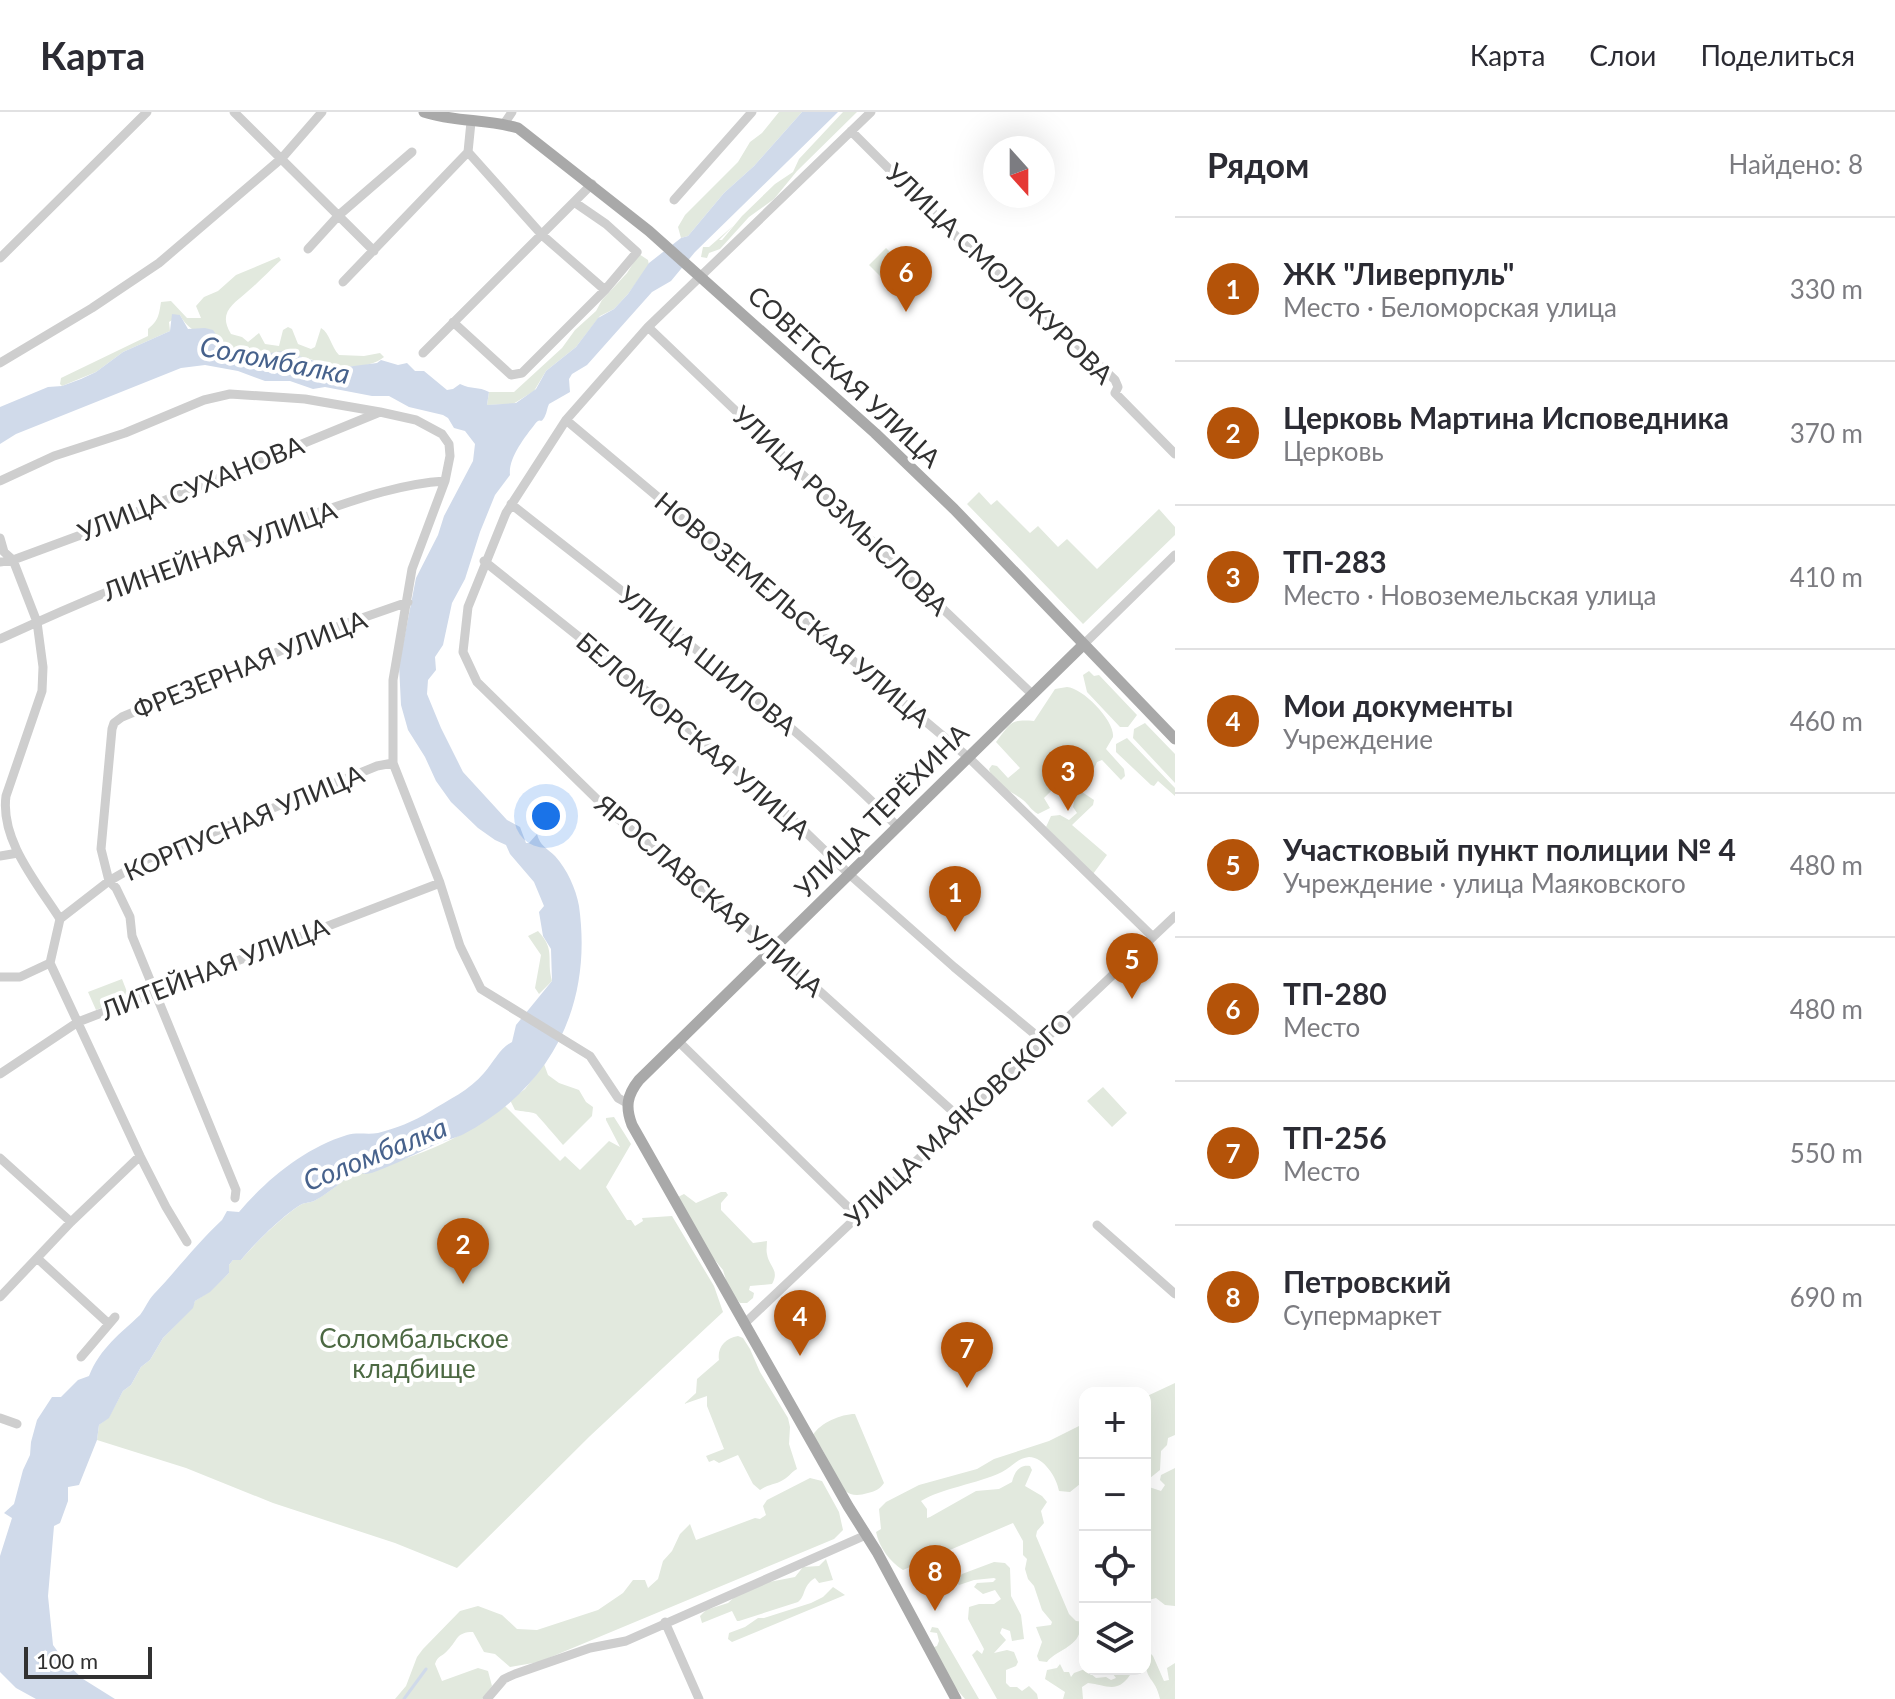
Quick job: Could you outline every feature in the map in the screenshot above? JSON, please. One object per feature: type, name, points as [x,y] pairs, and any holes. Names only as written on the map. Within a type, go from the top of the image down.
[{"type":"main road","name":"СОВЕТСКАЯ УЛИЦА","points":[[424,112],[439,117],[518,128],[657,237],[920,476],[1175,739]]},
{"type":"main road","name":"УЛИЦА ТЕРЁХИНА","points":[[627,1103],[639,1080],[1084,644]]},
{"type":"main road","points":[[627,1103],[632,1125],[956,1699]]},
{"type":"street","points":[[0,258],[147,112]]},
{"type":"street","points":[[234,112],[374,251]]},
{"type":"street","points":[[0,363],[92,308],[159,263],[282,158],[322,112]]},
{"type":"street","points":[[504,124],[512,112]]},
{"type":"street","points":[[674,200],[752,112]]},
{"type":"street","points":[[484,561],[511,504],[566,420],[699,274],[871,112]]},
{"type":"street","points":[[343,282],[468,152],[471,122]]},
{"type":"street","name":"УЛИЦА СМОЛОКУРОВА","points":[[851,131],[983,263],[1005,275],[1115,380],[1118,387],[1115,393],[1175,454]]},
{"type":"street","points":[[308,249],[339,215],[412,152]]},
{"type":"street","points":[[468,152],[542,235],[605,290]]},
{"type":"street","points":[[423,353],[592,184]]},
{"type":"street","points":[[453,322],[511,375],[522,373],[605,290],[637,252],[606,224],[574,202]]},
{"type":"street","name":"УЛИЦА РОЗМЫСЛОВА","points":[[648,327],[1032,694]]},
{"type":"street","points":[[0,481],[54,456],[125,433],[204,400],[230,394],[305,399],[380,412],[416,420],[442,434],[449,444],[450,456],[445,481],[412,569],[393,680],[393,763],[440,883],[460,946],[481,989],[590,1056],[618,1098],[627,1103]]},
{"type":"street","name":"УЛИЦА СУХАНОВА","points":[[0,562],[78,536],[380,412]]},
{"type":"street","name":"НОВОЗЕМЕЛЬСКАЯ УЛИЦА","points":[[566,420],[968,757],[1153,937]]},
{"type":"street","name":"ЛИНЕЙНАЯ УЛИЦА","points":[[0,639],[271,529],[416,483],[445,481]]},
{"type":"street","name":"УЛИЦА ШИЛОВА","points":[[511,504],[821,754],[897,826]]},
{"type":"street","points":[[0,538],[4,552],[13,560],[37,622],[43,667],[42,691],[3,795],[5,823],[18,853],[60,919],[50,963],[140,1156],[187,1242]]},
{"type":"street","name":"УЛИЦА ТЕРЁХИНА","points":[[1084,644],[1175,555]]},
{"type":"street","name":"ЯРОСЛАВСКАЯ УЛИЦА","points":[[484,561],[468,607],[463,652],[466,665],[477,682],[609,811],[774,950],[960,1118]]},
{"type":"street","name":"БЕЛОМОРСКАЯ УЛИЦА","points":[[484,561],[638,684],[791,818],[849,874],[1043,1041]]},
{"type":"street","name":"ФРЕЗЕРНАЯ УЛИЦА","points":[[235,1198],[236,1190],[132,936],[130,917],[116,888],[109,881],[101,849],[114,723],[308,639],[408,602]]},
{"type":"street","name":"КОРПУСНАЯ УЛИЦА","points":[[60,919],[109,881],[147,859],[377,766],[393,763]]},
{"type":"street","points":[[0,856],[18,853]]},
{"type":"street","name":"ЛИТЕЙНАЯ УЛИЦА","points":[[0,1074],[78,1022],[440,883]]},
{"type":"street","name":"УЛИЦА МАЯКОВСКОГО","points":[[744,1324],[1175,916]]},
{"type":"street","points":[[0,977],[20,977],[50,963]]},
{"type":"street","points":[[678,1041],[857,1216]]},
{"type":"street","points":[[0,1297],[71,1222],[140,1156]]},
{"type":"street","points":[[0,1158],[71,1222]]},
{"type":"street","points":[[1097,1225],[1175,1294]]},
{"type":"street","points":[[37,1258],[112,1320],[81,1357]]},
{"type":"street","points":[[0,1418],[17,1424]]},
{"type":"street","points":[[487,1699],[504,1679],[515,1674],[590,1648],[626,1641],[866,1535]]},
{"type":"street","points":[[665,1622],[699,1699]]},
{"type":"green space","points":[[779,112],[802,112],[754,166],[724,193],[688,236],[681,238],[678,227],[685,215],[738,162],[750,142]]},
{"type":"green space","points":[[843,112],[857,112],[797,171],[774,199],[749,217],[720,249],[709,253],[707,258],[701,257],[703,247],[709,247],[733,226],[719,240],[722,240],[775,184],[793,172],[799,159]]},
{"type":"green space","points":[[886,248],[914,276],[897,293],[869,265]]},
{"type":"green space","points":[[639,254],[648,260],[649,265],[628,294],[614,309],[600,316],[576,347],[546,371],[534,391],[513,404],[487,405],[489,392],[514,392],[562,348],[575,330],[596,311]]},
{"type":"green space","points":[[279,257],[281,260],[228,310],[226,320],[231,334],[248,342],[259,333],[265,344],[279,346],[283,330],[288,327],[292,329],[298,344],[311,349],[315,347],[321,328],[339,355],[380,353],[384,357],[366,365],[345,366],[289,353],[240,351],[194,331],[180,315],[169,322],[170,331],[123,352],[96,372],[62,386],[60,384],[61,378],[148,336],[148,329],[156,320],[161,302],[171,301],[187,318],[201,318],[196,306],[204,297],[218,291],[236,275]]},
{"type":"green space","points":[[979,492],[991,505],[997,500],[1030,533],[1038,526],[1058,547],[1067,539],[1097,569],[1159,509],[1175,527],[1175,535],[1083,624],[967,504]]},
{"type":"green space","points":[[1089,671],[1094,676],[1099,675],[1137,715],[1128,727],[1120,727],[1087,692],[1083,675]]},
{"type":"green space","points":[[1067,687],[1081,693],[1104,714],[1113,737],[1106,749],[1124,769],[1125,776],[1121,780],[1102,760],[1097,762],[1093,771],[1084,771],[1078,765],[1044,798],[1050,808],[1038,814],[999,784],[989,769],[992,765],[997,766],[1008,778],[1020,768],[996,742],[1012,724],[1034,721],[1055,689]]},
{"type":"green space","points":[[1145,723],[1175,754],[1175,783],[1133,738],[1134,729]]},
{"type":"green space","points":[[1127,738],[1175,788],[1175,796],[1158,781],[1151,785],[1116,752],[1116,744]]},
{"type":"green space","points":[[1082,792],[1094,800],[1093,805],[1072,825],[1107,855],[1093,874],[1046,827],[1051,816],[1060,815],[1069,820],[1077,813],[1073,807],[1075,796]]},
{"type":"green space","points":[[538,931],[549,949],[552,981],[539,994],[535,988],[541,955],[528,936]]},
{"type":"green space","points":[[122,979],[129,997],[96,1010],[88,992]]},
{"type":"green space","points":[[544,1064],[548,1075],[559,1083],[579,1090],[593,1107],[592,1116],[563,1145],[536,1114],[515,1110],[510,1100],[525,1089]]},
{"type":"green space","points":[[1103,1087],[1127,1113],[1112,1127],[1087,1101]]},
{"type":"green space","name":"Соломбальское кладбище","points":[[505,1106],[560,1161],[565,1156],[580,1170],[609,1141],[620,1147],[606,1120],[614,1117],[631,1144],[606,1187],[627,1220],[635,1226],[643,1221],[642,1218],[672,1216],[714,1286],[723,1312],[590,1436],[457,1568],[395,1543],[273,1503],[186,1468],[97,1440],[99,1425],[109,1417],[123,1391],[150,1360],[163,1338],[195,1301],[229,1273],[233,1260],[241,1260],[287,1214],[302,1204],[314,1201],[354,1170],[394,1162],[434,1148],[471,1129]]},
{"type":"green space","points":[[721,1192],[728,1195],[721,1203],[721,1210],[753,1243],[767,1241],[774,1279],[772,1284],[750,1286],[749,1290],[754,1293],[747,1303],[740,1303],[729,1290],[723,1270],[709,1253],[678,1197],[684,1194],[696,1203]]},
{"type":"green space","points":[[738,1336],[750,1349],[788,1418],[789,1444],[797,1469],[783,1480],[760,1490],[753,1484],[738,1455],[719,1463],[714,1460],[709,1462],[706,1456],[724,1449],[707,1406],[707,1396],[684,1404],[696,1393],[697,1379],[719,1360],[723,1344]]},
{"type":"green space","points":[[1175,1383],[1175,1435],[1168,1438],[1167,1445],[1161,1451],[1160,1470],[1151,1477],[1151,1394]]},
{"type":"green space","points":[[855,1414],[884,1483],[876,1491],[858,1495],[840,1486],[813,1435],[831,1420]]},
{"type":"green space","points":[[1079,1426],[1079,1485],[1070,1492],[1059,1491],[1049,1469],[1040,1460],[1029,1457],[992,1476],[921,1501],[927,1509],[927,1518],[976,1491],[999,1489],[1012,1482],[1020,1468],[1030,1466],[1032,1470],[1025,1486],[1047,1502],[1041,1511],[1044,1523],[1036,1536],[1069,1614],[1079,1621],[1078,1637],[1047,1662],[1039,1661],[1037,1656],[1042,1642],[1036,1627],[1051,1625],[1052,1622],[1042,1610],[1034,1586],[1028,1579],[1023,1541],[1013,1523],[903,1570],[890,1558],[876,1532],[881,1529],[879,1509],[886,1502],[919,1485],[977,1469],[994,1459],[1049,1441]]},
{"type":"green space","points":[[1175,1468],[1175,1606],[1165,1605],[1156,1598],[1151,1599],[1151,1488],[1161,1491],[1165,1485],[1160,1480],[1161,1475]]},
{"type":"green space","points":[[810,1478],[822,1481],[839,1512],[843,1530],[834,1539],[539,1662],[510,1667],[495,1654],[484,1652],[473,1632],[463,1633],[435,1664],[442,1681],[478,1668],[488,1671],[492,1686],[482,1699],[395,1699],[406,1686],[417,1657],[460,1611],[478,1606],[502,1615],[517,1629],[537,1630],[598,1610],[623,1593],[633,1580],[645,1580],[648,1588],[658,1579],[663,1561],[690,1524],[696,1540],[755,1518],[760,1519],[766,1515],[763,1506],[767,1500]]},
{"type":"green space","points":[[826,1559],[833,1580],[819,1583],[815,1578],[798,1602],[739,1621],[732,1611],[702,1623],[700,1616],[706,1610],[728,1603],[738,1594],[769,1582],[795,1577],[803,1567],[819,1566]]},
{"type":"green space","points":[[994,1562],[1005,1563],[1010,1568],[1011,1596],[1021,1615],[1024,1639],[1012,1641],[1010,1631],[1002,1628],[1000,1633],[1006,1640],[994,1653],[1014,1652],[1018,1662],[1006,1670],[1006,1683],[1022,1691],[1029,1686],[1038,1699],[997,1699],[972,1655],[977,1650],[982,1654],[984,1649],[968,1619],[969,1607],[994,1604],[1001,1599],[995,1590],[983,1594],[974,1587],[977,1583],[993,1582],[994,1578],[959,1585],[955,1581],[962,1574]]},
{"type":"green space","points":[[833,1587],[845,1595],[732,1642],[728,1639],[729,1633],[758,1618],[811,1603]]},
{"type":"green space","points":[[932,1627],[938,1628],[979,1699],[965,1699],[953,1685],[931,1648],[937,1646],[939,1641],[937,1633],[930,1632]]},
{"type":"green space","points":[[1151,1654],[1164,1681],[1169,1680],[1167,1668],[1175,1663],[1175,1699],[1160,1699],[1148,1675],[1151,1675]]},
{"type":"green space","points":[[1060,1664],[1071,1677],[1079,1671],[1079,1675],[1111,1680],[1116,1678],[1114,1675],[1130,1675],[1116,1686],[1088,1683],[1082,1687],[1083,1699],[1063,1699],[1065,1692],[1045,1679],[1047,1670]]},
{"type":"water","name":"Соломбалка","points":[[802,112],[838,112],[695,252],[671,281],[652,292],[587,365],[572,374],[569,379],[570,392],[549,404],[543,419],[522,441],[514,455],[510,475],[495,495],[465,579],[452,603],[443,645],[435,657],[436,670],[428,680],[427,694],[463,772],[507,820],[520,827],[526,843],[537,834],[563,867],[573,886],[579,906],[582,943],[579,977],[572,1010],[559,1040],[542,1068],[520,1093],[493,1116],[462,1135],[381,1170],[366,1174],[354,1171],[323,1196],[295,1209],[241,1260],[233,1260],[229,1273],[210,1292],[195,1301],[193,1308],[163,1338],[150,1360],[123,1391],[109,1418],[99,1425],[97,1440],[79,1485],[68,1487],[68,1501],[60,1523],[54,1526],[48,1596],[53,1645],[83,1679],[115,1699],[36,1699],[16,1688],[0,1672],[0,1556],[12,1518],[4,1513],[14,1504],[30,1455],[37,1420],[52,1397],[61,1397],[78,1380],[89,1376],[105,1349],[140,1315],[152,1296],[227,1211],[239,1212],[275,1176],[316,1148],[347,1135],[378,1133],[404,1124],[465,1090],[512,1042],[516,1025],[552,981],[551,949],[543,936],[539,912],[544,906],[534,882],[506,845],[478,828],[451,802],[408,730],[401,705],[399,665],[416,578],[473,461],[475,444],[465,431],[454,428],[443,415],[409,407],[389,396],[325,387],[313,389],[290,381],[265,381],[238,371],[205,365],[181,368],[16,434],[0,444],[0,407],[96,372],[123,352],[170,331],[172,314],[180,315],[188,329],[213,330],[225,347],[264,354],[283,351],[346,367],[381,360],[398,365],[407,363],[415,371],[424,371],[447,390],[460,384],[489,392],[487,405],[516,403],[536,389],[546,371],[576,347],[598,318],[614,309],[649,263],[688,236],[724,193],[754,166]]},
{"type":"waterway","points":[[404,1699],[426,1669]]},
{"type":"place","name":"ТП-280","points":[[906,312]]},
{"type":"place","name":"ТП-283","points":[[1068,811]]},
{"type":"place","name":"ЖК \"Ливерпуль\"","points":[[955,932]]},
{"type":"place","name":"Участковый пункт полиции № 4","points":[[1132,999]]},
{"type":"place","name":"Церковь Мартина Исповедника","points":[[463,1284]]},
{"type":"place","name":"Мои документы","points":[[800,1356]]},
{"type":"place","name":"ТП-256","points":[[967,1388]]},
{"type":"place","name":"Петровский","points":[[935,1611]]}]
